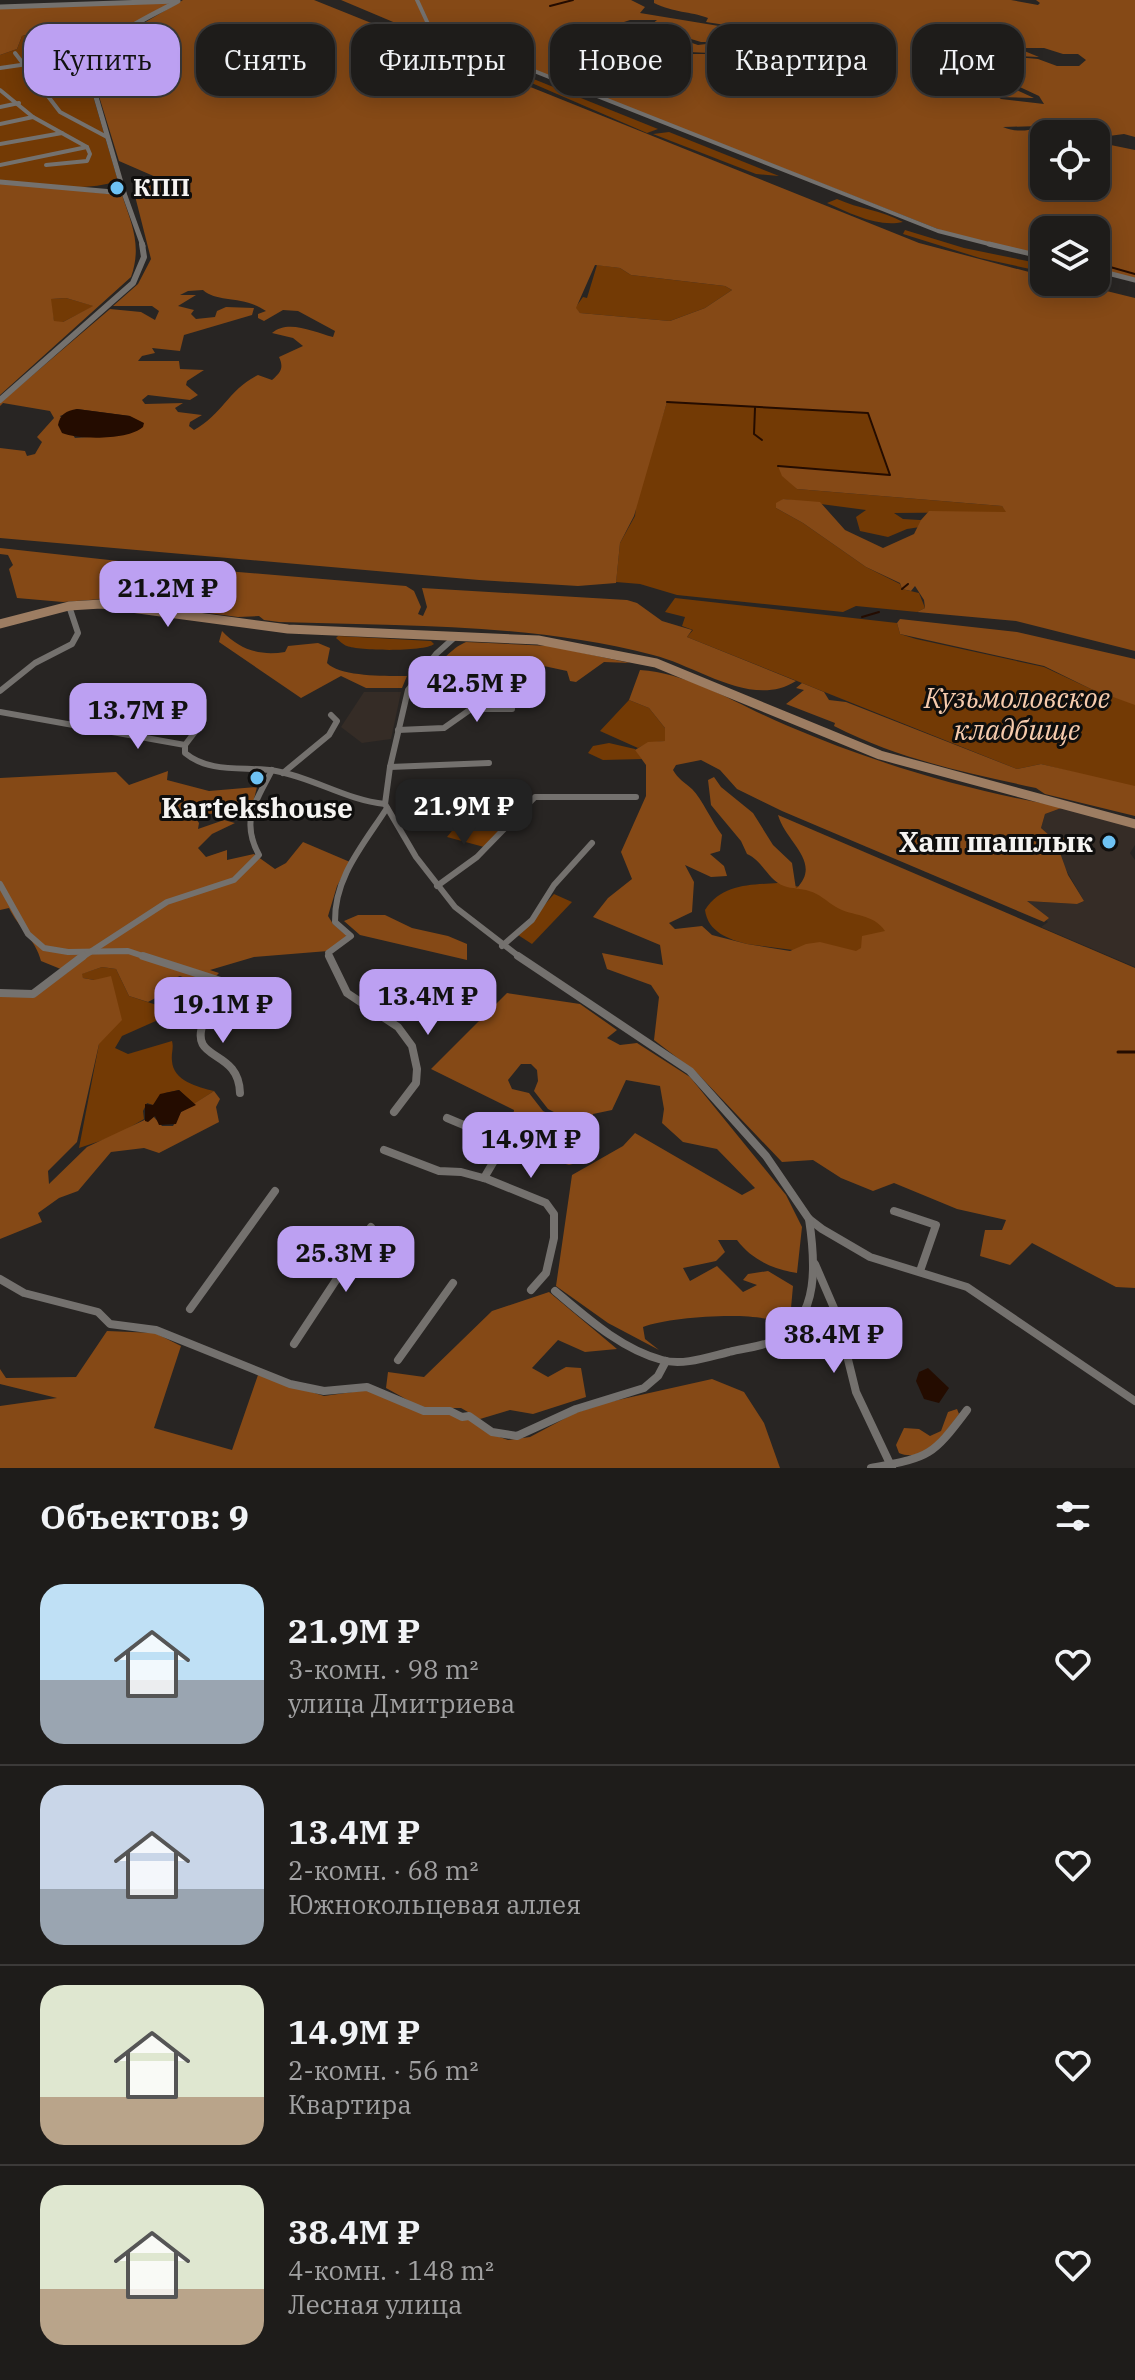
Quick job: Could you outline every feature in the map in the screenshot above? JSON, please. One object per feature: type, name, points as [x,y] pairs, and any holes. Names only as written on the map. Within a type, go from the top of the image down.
[{"type":"main road","points":[[0,624],[69,606],[111,605],[288,629],[538,640],[656,663],[726,689],[880,755],[1135,824]]},
{"type":"street","points":[[417,0],[429,26],[438,33],[938,231],[1030,254]]},
{"type":"street","points":[[0,7],[178,1]]},
{"type":"street","points":[[140,24],[178,1]]},
{"type":"street","points":[[0,68],[24,64],[15,53]]},
{"type":"street","points":[[0,90],[33,117],[87,147],[90,154],[87,161],[46,165]]},
{"type":"street","points":[[48,96],[60,112],[107,137]]},
{"type":"street","points":[[0,400],[133,283],[144,257],[135,217],[124,193],[94,96]]},
{"type":"street","points":[[0,107],[19,103]]},
{"type":"street","points":[[0,124],[33,117]]},
{"type":"street","points":[[0,144],[62,133]]},
{"type":"street","points":[[0,165],[87,147]]},
{"type":"street","points":[[0,182],[124,193]]},
{"type":"street","points":[[1110,274],[1135,280]]},
{"type":"street","points":[[0,691],[35,663],[72,644],[78,633],[69,606]]},
{"type":"street","points":[[394,1112],[417,1086],[419,1077],[415,1046],[400,1029],[348,995],[343,987],[328,953],[351,936],[335,922],[333,906],[339,887],[386,806],[390,767],[408,689],[436,654],[455,637]]},
{"type":"street","points":[[398,730],[444,728],[471,709],[512,709],[512,683]]},
{"type":"street","points":[[124,708],[141,700],[204,701],[204,720],[185,745],[185,753],[194,760],[272,770],[386,806],[437,886],[455,907],[539,972],[697,1077],[766,1156],[809,1219],[870,1257],[953,1280],[982,1296],[1135,1401]]},
{"type":"street","points":[[0,712],[185,745]]},
{"type":"street","points":[[283,773],[329,735],[337,721],[331,715]]},
{"type":"street","points":[[390,767],[489,763]]},
{"type":"street","points":[[0,993],[33,994],[90,951],[167,902],[234,880],[259,855],[249,837],[252,810],[261,785],[272,770]]},
{"type":"street","points":[[437,886],[478,855],[535,797],[636,797]]},
{"type":"street","points":[[502,946],[532,920],[554,885],[592,843]]},
{"type":"street","points":[[0,884],[28,934],[44,948],[135,952],[230,984],[204,1020],[201,1040],[206,1050],[239,1074],[240,1093]]},
{"type":"street","points":[[447,1118],[490,1136],[494,1161],[484,1178]]},
{"type":"street","points":[[384,1150],[439,1171],[484,1178],[546,1203],[554,1214],[554,1238],[546,1273],[531,1290]]},
{"type":"street","points":[[190,1309],[275,1191]]},
{"type":"street","points":[[894,1211],[936,1225],[920,1271]]},
{"type":"street","points":[[809,1219],[815,1264],[837,1315],[856,1392],[890,1465]]},
{"type":"street","points":[[294,1344],[371,1227]]},
{"type":"street","points":[[555,1291],[621,1343],[666,1361],[718,1354],[782,1337],[797,1320],[806,1303],[815,1264]]},
{"type":"street","points":[[0,1279],[24,1293],[98,1312],[110,1324],[156,1330],[306,1389],[324,1391],[367,1387],[424,1411],[450,1411],[462,1417],[469,1416],[492,1432],[510,1437],[552,1423],[576,1409],[644,1388],[658,1376],[666,1361]]},
{"type":"street","points":[[398,1360],[453,1283]]},
{"type":"street","points":[[871,1468],[918,1459],[940,1446],[967,1410]]},
{"type":"shaded area","points":[[183,0],[314,0],[374,24],[351,24],[351,96],[534,96],[534,88],[919,243],[1030,272],[1030,296],[1110,296],[1110,292],[1135,298],[1135,651],[1016,621],[917,612],[925,608],[924,600],[915,586],[911,591],[902,589],[900,583],[866,567],[776,508],[776,503],[783,499],[820,502],[845,530],[883,548],[914,534],[929,511],[1006,512],[1002,506],[797,489],[782,476],[778,466],[890,475],[868,413],[667,402],[634,516],[620,543],[616,583],[578,586],[479,580],[0,538],[0,448],[25,451],[27,456],[35,454],[42,442],[37,437],[54,418],[50,411],[3,403],[0,406],[0,403],[110,309],[141,312],[155,320],[159,311],[152,306],[113,306],[138,284],[151,259],[133,188],[139,182],[165,181],[119,161],[99,96],[180,96],[180,24],[142,24]],"holes":[[[595,265],[620,268],[631,275],[725,286],[732,290],[705,308],[670,321],[580,313],[576,308]],[[203,290],[216,297],[257,306],[266,311],[258,314],[258,318],[264,321],[283,310],[298,311],[335,331],[333,337],[293,327],[272,333],[293,338],[303,346],[279,357],[281,370],[272,380],[258,375],[248,381],[212,417],[194,430],[189,426],[190,422],[202,415],[178,412],[175,408],[183,403],[145,404],[142,400],[148,395],[190,400],[198,395],[186,385],[187,381],[204,370],[180,369],[179,361],[138,361],[142,356],[155,353],[152,348],[180,351],[184,335],[252,315],[254,308],[226,307],[217,311],[215,317],[196,319],[191,314],[194,310],[178,306],[196,295],[180,295]],[[77,409],[130,416],[91,437],[75,438],[60,416]]]},
{"type":"shaded area","points":[[341,0],[416,0],[427,24],[398,24]]},
{"type":"shaded area","points":[[418,0],[631,0],[645,7],[640,13],[707,24],[707,42],[701,42],[691,39],[691,24],[652,24],[657,20],[630,20],[621,23],[624,24],[550,24],[550,77],[534,70],[534,24],[429,24]]},
{"type":"shaded area","points":[[654,0],[1011,0],[1038,5],[1040,3],[1036,0],[1135,0],[1135,137],[1124,134],[1110,136],[1110,120],[1030,120],[1030,126],[1003,127],[1030,129],[1030,200],[1110,200],[1110,145],[1135,150],[1135,279],[1110,273],[1110,216],[1030,216],[1030,253],[948,233],[599,96],[691,96],[691,54],[707,54],[707,96],[896,96],[896,24],[719,24],[706,22],[708,18],[662,6]]},
{"type":"shaded area","points":[[166,2],[170,5],[138,24],[24,24],[24,35],[17,49],[0,55],[0,8]]},
{"type":"shaded area","points":[[691,43],[707,44],[707,53],[691,52]]},
{"type":"shaded area","points":[[1024,51],[1039,57],[1024,56]]},
{"type":"shaded area","points":[[0,183],[122,195],[136,245],[131,277],[0,395]],"holes":[[[66,298],[93,306],[63,322],[54,321],[51,299]]]},
{"type":"shaded area","points":[[77,409],[130,416],[144,423],[136,431],[116,436],[91,438],[62,433],[58,425],[60,418]]},
{"type":"shaded area","points":[[0,548],[155,565],[406,586],[414,591],[421,607],[418,614],[423,616],[427,607],[422,588],[627,600],[637,603],[662,621],[692,630],[687,637],[796,681],[779,688],[743,688],[653,655],[561,637],[468,628],[279,622],[259,616],[238,617],[102,599],[63,602],[17,598],[9,569],[13,565],[8,555],[0,554]]},
{"type":"shaded area","points":[[900,619],[1017,632],[1135,659],[1135,705],[1091,689],[1044,666],[900,634],[897,623]]},
{"type":"shaded area","points":[[222,631],[243,647],[259,652],[285,652],[288,646],[318,643],[330,648],[327,663],[333,668],[365,675],[407,676],[402,688],[366,688],[341,676],[301,698],[219,642]]},
{"type":"shaded area","points":[[466,642],[550,646],[630,663],[604,662],[576,682],[570,681],[567,671],[516,660],[451,689],[416,688],[428,668]]},
{"type":"shaded area","points":[[640,670],[698,684],[788,726],[889,764],[993,793],[1064,807],[1045,814],[1041,828],[1050,836],[1064,838],[1066,846],[1059,850],[1068,875],[1084,901],[1077,904],[1027,901],[1049,918],[1044,922],[782,811],[737,789],[720,770],[701,760],[676,765],[673,770],[696,793],[722,835],[720,851],[710,854],[724,866],[727,876],[711,877],[685,865],[694,882],[692,912],[669,923],[675,929],[702,926],[712,935],[790,951],[820,942],[856,951],[861,948],[862,936],[885,931],[869,918],[842,910],[813,892],[796,888],[806,870],[804,861],[778,815],[1135,968],[1135,1288],[1116,1287],[1032,1243],[1010,1265],[980,1256],[985,1230],[1002,1230],[1006,1220],[957,1209],[894,1183],[873,1191],[841,1178],[813,1160],[782,1162],[697,1073],[654,1040],[659,997],[651,985],[607,969],[602,953],[663,965],[660,945],[593,917],[608,898],[632,879],[621,852],[646,796],[646,765],[635,750],[648,742],[665,741],[665,728],[649,708],[629,700]]},
{"type":"shaded area","points":[[802,683],[824,692],[829,700],[846,702],[1017,769],[1041,764],[1135,786],[1135,816],[1045,794],[1036,788],[933,764],[883,748],[834,726],[835,723],[786,704],[804,690],[796,688]]},
{"type":"shaded area","points":[[364,692],[401,692],[391,739],[362,743],[341,727]]},
{"type":"shaded area","points":[[168,771],[167,780],[209,791],[257,787],[253,803],[240,804],[231,811],[194,816],[199,823],[198,829],[224,820],[235,823],[212,834],[198,848],[206,857],[227,850],[227,860],[254,854],[275,869],[286,863],[303,842],[350,862],[337,886],[328,916],[347,936],[328,951],[254,957],[210,970],[219,973],[206,986],[180,976],[160,984],[163,994],[148,1002],[129,996],[116,969],[102,967],[82,974],[83,978],[94,980],[111,976],[122,1020],[99,1044],[77,1142],[48,1171],[49,1184],[87,1147],[153,1116],[162,1126],[173,1126],[181,1112],[214,1091],[220,1099],[216,1107],[219,1122],[159,1153],[144,1148],[111,1152],[78,1191],[59,1198],[38,1213],[42,1222],[0,1239],[0,996],[34,996],[68,972],[41,961],[9,908],[0,910],[0,778],[116,772],[129,785]]},
{"type":"shaded area","points":[[714,777],[721,787],[753,813],[773,845],[792,863],[796,888],[778,883],[747,854],[741,841],[711,805],[708,780]]},
{"type":"shaded area","points":[[1064,807],[1135,828],[1135,845],[1130,853],[1135,860],[1135,967],[1041,927],[1048,922],[1026,901],[1077,904],[1084,901],[1061,861],[1059,849],[1066,846],[1066,841],[1050,836],[1041,828],[1045,814]]},
{"type":"shaded area","points":[[358,915],[385,915],[412,928],[448,936],[467,944],[467,960],[360,935],[344,921]]},
{"type":"shaded area","points":[[507,993],[580,1004],[617,1030],[607,1038],[620,1045],[637,1043],[690,1077],[786,1195],[802,1227],[797,1273],[764,1262],[749,1253],[737,1240],[718,1240],[725,1252],[716,1261],[683,1268],[690,1281],[717,1266],[743,1292],[757,1285],[743,1280],[748,1274],[768,1271],[793,1286],[791,1308],[771,1320],[743,1316],[707,1317],[643,1327],[645,1339],[659,1350],[608,1323],[556,1286],[572,1175],[623,1146],[635,1133],[742,1195],[755,1188],[717,1149],[683,1142],[662,1123],[664,1109],[660,1086],[626,1080],[612,1110],[593,1114],[587,1129],[548,1109],[534,1091],[538,1081],[537,1070],[531,1064],[521,1064],[508,1080],[512,1089],[529,1093],[543,1111],[566,1122],[595,1158],[569,1165],[508,1147],[514,1110],[431,1069]]},
{"type":"shaded area","points":[[179,1090],[196,1105],[181,1112],[176,1124],[159,1125],[155,1116],[145,1121],[145,1104],[153,1105],[160,1094]]},
{"type":"shaded area","points":[[549,1292],[617,1349],[585,1352],[558,1340],[532,1368],[548,1377],[566,1367],[581,1368],[586,1397],[533,1414],[510,1410],[480,1419],[461,1408],[422,1408],[386,1388],[388,1372],[424,1377],[492,1311]]},
{"type":"shaded area","points":[[107,1331],[155,1333],[181,1346],[154,1428],[232,1450],[258,1375],[324,1396],[367,1390],[468,1418],[491,1434],[508,1440],[530,1437],[575,1413],[609,1402],[712,1379],[744,1392],[764,1423],[780,1468],[0,1468],[0,1406],[57,1398],[0,1384],[0,1369],[6,1378],[76,1377]]},
{"type":"shaded area","points":[[928,1368],[949,1388],[939,1403],[924,1399],[916,1381],[919,1372]]},
{"type":"shaded area","points":[[957,1409],[959,1414],[934,1444],[918,1454],[899,1453],[896,1445],[904,1428],[919,1429],[930,1436],[941,1431],[948,1412]]},
{"type":"green space","points":[[22,36],[24,96],[93,96],[118,181],[75,187],[0,180],[0,55],[17,49]]},
{"type":"green space","points":[[534,79],[550,86],[550,91],[534,84]]},
{"type":"green space","points":[[562,96],[576,96],[658,129],[647,133]]},
{"type":"green space","points":[[669,132],[779,176],[756,174],[653,134]]},
{"type":"green space","points":[[837,199],[903,222],[874,221],[827,203]]},
{"type":"green space","points":[[905,230],[964,248],[1030,262],[1030,269],[980,258],[903,234]]},
{"type":"green space","points":[[597,265],[620,268],[631,275],[725,286],[732,290],[705,308],[670,321],[580,313],[575,308],[583,297],[587,298]]},
{"type":"green space","points":[[66,298],[94,306],[63,322],[54,322],[50,299]]},
{"type":"green space","points":[[667,402],[868,413],[890,475],[779,466],[797,489],[1002,506],[1007,512],[894,513],[903,519],[953,522],[907,529],[888,537],[860,531],[856,517],[866,510],[783,499],[776,508],[866,567],[900,584],[902,589],[919,593],[925,608],[917,612],[856,606],[843,612],[677,595],[640,584],[616,582],[620,543],[635,516],[637,497]]},
{"type":"green space","name":"Кузьмоловское кладбище","points":[[675,598],[897,623],[900,634],[1044,667],[1091,689],[1135,704],[1135,788],[1041,764],[1017,769],[687,637],[693,630],[682,626],[685,617],[665,612]]},
{"type":"green space","points":[[336,638],[431,641],[434,644],[406,649],[364,649],[346,645]]},
{"type":"green space","points":[[629,700],[649,708],[665,728],[665,741],[638,748],[600,731]]},
{"type":"green space","points":[[609,743],[635,749],[642,759],[603,760],[588,753],[593,746]]},
{"type":"green space","points":[[464,816],[501,829],[484,847],[447,837]]},
{"type":"green space","points":[[778,883],[806,888],[876,919],[939,969],[747,944],[726,937],[710,924],[705,910],[720,895],[737,888]]},
{"type":"green space","points":[[554,894],[572,902],[532,944],[518,935]]},
{"type":"green space","points":[[102,967],[116,969],[129,996],[166,1008],[167,1016],[122,1036],[115,1048],[128,1054],[172,1041],[173,1068],[177,1074],[187,1082],[214,1091],[194,1104],[179,1090],[165,1093],[153,1105],[147,1103],[143,1111],[144,1119],[115,1136],[79,1148],[99,1044],[94,980],[83,978],[81,974]]},
{"type":"waterway","points":[[550,6],[573,0]]},
{"type":"waterway","points":[[1110,267],[1135,274]]},
{"type":"waterway","points":[[667,402],[868,413],[890,475],[778,466]]},
{"type":"waterway","points":[[755,408],[754,434],[762,440]]},
{"type":"waterway","points":[[902,589],[908,584]]},
{"type":"waterway","points":[[862,617],[879,612]]},
{"type":"waterway","points":[[1118,1052],[1135,1052]]},
{"type":"place","name":"КПП","points":[[117,188]]},
{"type":"place","name":"Kartekshouse","points":[[257,778]]},
{"type":"place","name":"Хаш шашлык","points":[[1109,842]]}]
